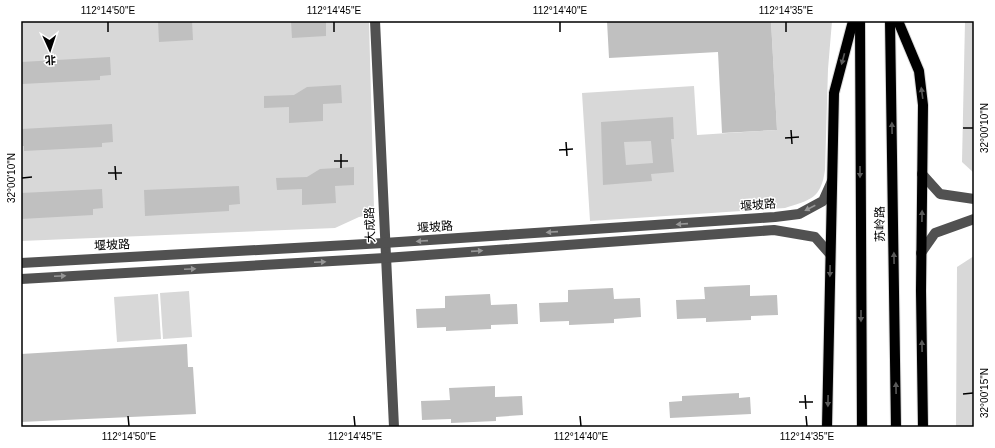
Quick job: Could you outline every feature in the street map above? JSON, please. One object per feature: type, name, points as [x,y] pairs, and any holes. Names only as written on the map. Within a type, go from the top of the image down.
[{"type":"main road","points":[[827,427],[834,93],[853,21]]},
{"type":"main road","name":"苏岭路","points":[[860,21],[862,427]]},
{"type":"main road","name":"苏岭路","points":[[890,21],[896,427]]},
{"type":"main road","points":[[898,21],[919,71],[923,105],[921,253],[923,427]]},
{"type":"street","name":"大成路","points":[[375,21],[384,243],[394,427]]},
{"type":"street","points":[[922,174],[940,194],[974,199]]},
{"type":"street","name":"堰坡路","points":[[21,263],[384,243],[775,218],[799,214],[823,201],[832,179]]},
{"type":"street","points":[[921,253],[935,233],[974,220]]},
{"type":"street","points":[[21,278],[385,258],[774,230],[815,237],[830,254]]},
{"type":"shaded area","points":[[21,21],[369,21],[374,209],[369,215],[359,217],[335,228],[21,241]]},
{"type":"shaded area","points":[[771,21],[832,21],[828,69],[825,170],[821,187],[817,193],[808,200],[785,208],[590,221],[582,93],[694,86],[697,135],[777,130]]},
{"type":"shaded area","points":[[965,21],[974,21],[974,173],[962,162]]},
{"type":"shaded area","points":[[974,256],[974,427],[956,427],[957,267]]},
{"type":"shaded area","points":[[189,291],[192,337],[163,339],[160,293]]},
{"type":"shaded area","points":[[158,294],[161,339],[117,342],[114,297]]},
{"type":"building","points":[[158,21],[192,21],[193,40],[159,42]]},
{"type":"building","points":[[291,21],[326,21],[326,36],[292,38]]},
{"type":"building","points":[[607,21],[771,21],[777,130],[722,133],[718,52],[609,58]]},
{"type":"building","points":[[110,57],[111,75],[100,76],[100,80],[22,84],[21,62]]},
{"type":"building","points":[[341,85],[342,103],[323,104],[323,121],[289,123],[289,107],[264,108],[264,96],[294,95],[307,87]]},
{"type":"building","points":[[673,117],[674,139],[671,139],[674,172],[651,174],[652,181],[603,185],[601,122]],"holes":[[[651,141],[653,163],[626,165],[624,142]]]},
{"type":"building","points":[[112,124],[113,142],[102,143],[102,147],[24,151],[24,146],[21,146],[21,129]]},
{"type":"building","points":[[354,167],[354,185],[335,186],[336,203],[302,205],[302,189],[277,190],[276,178],[307,177],[320,169]]},
{"type":"building","points":[[239,186],[240,204],[229,205],[229,211],[145,216],[144,190]]},
{"type":"building","points":[[102,189],[103,208],[93,209],[93,215],[21,219],[21,193]]},
{"type":"building","points":[[750,285],[750,296],[777,295],[778,315],[751,316],[751,320],[706,322],[706,318],[677,319],[676,300],[705,299],[704,287]]},
{"type":"building","points":[[613,288],[614,299],[640,298],[641,317],[614,319],[614,323],[569,325],[569,321],[540,322],[539,303],[568,302],[568,290]]},
{"type":"building","points":[[490,294],[491,305],[517,304],[518,324],[491,325],[491,329],[446,331],[446,327],[417,328],[416,309],[445,308],[445,296]]},
{"type":"building","points":[[187,344],[188,367],[193,367],[196,414],[21,422],[21,354]]},
{"type":"building","points":[[495,386],[495,397],[522,396],[523,415],[496,417],[496,421],[451,423],[451,419],[422,420],[421,401],[450,400],[449,388]]},
{"type":"building","points":[[739,393],[739,398],[750,397],[751,414],[670,418],[669,402],[682,401],[682,396]]}]
